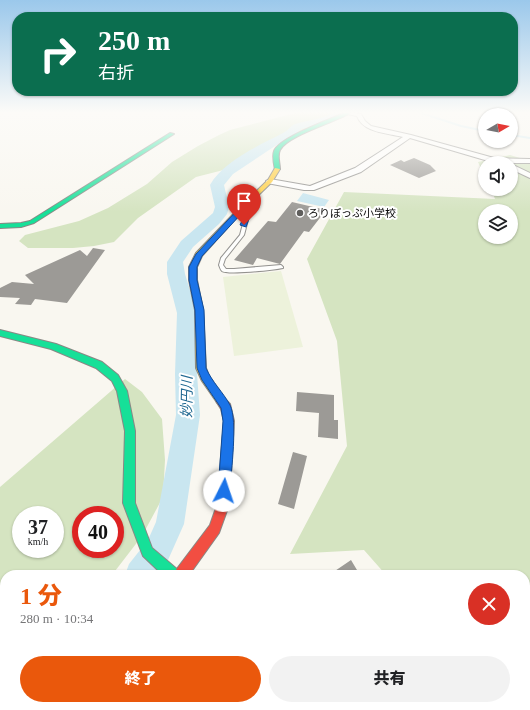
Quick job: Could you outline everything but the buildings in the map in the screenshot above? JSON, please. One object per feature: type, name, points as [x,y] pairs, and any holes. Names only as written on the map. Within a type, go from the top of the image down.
[{"type":"street","points":[[0,226],[21,225],[32,222],[154,145]]},
{"type":"street","points":[[185,570],[215,529],[223,505],[229,421],[226,407],[205,378],[201,368],[199,310],[193,280],[193,267],[199,256],[244,206],[270,181],[277,170],[277,151],[281,145]]},
{"type":"street","points":[[270,181],[311,188],[358,170],[395,145]]},
{"type":"street","points":[[442,145],[481,156]]},
{"type":"street","points":[[518,161],[530,161]]},
{"type":"street","points":[[518,170],[530,176]]},
{"type":"street","points":[[0,333],[53,346],[99,365],[115,378],[122,391],[130,431],[129,503],[147,552],[167,570]]},
{"type":"lane","points":[[244,206],[247,216],[242,235],[223,259],[221,265],[224,270],[234,271],[281,267]]},
{"type":"green space","points":[[276,145],[243,165],[196,177],[138,218],[114,242],[73,248],[28,248],[19,241],[25,235],[79,221],[108,208],[147,184],[172,162],[198,146]]},
{"type":"green space","points":[[518,157],[530,161],[530,570],[382,570],[364,550],[290,554],[347,446],[337,341],[307,259],[344,192],[495,199],[494,196],[518,196]]},
{"type":"green space","points":[[281,271],[303,347],[234,356],[223,277]]},
{"type":"green space","points":[[125,379],[142,392],[162,419],[165,460],[163,497],[142,536],[116,570],[0,570],[0,487]]},
{"type":"water","points":[[303,193],[329,200],[324,207],[297,201]]},
{"type":"waterway","name":"妙円川","points":[[144,570],[158,550],[170,524],[188,415],[186,374],[187,313],[176,274],[175,262],[187,244],[220,214],[222,207],[217,185],[220,179],[228,171],[268,145]]},
{"type":"traffic: fast","points":[[0,226],[21,225],[32,222],[154,145]]},
{"type":"traffic: fast","points":[[277,169],[276,153],[282,145]]},
{"type":"traffic: fast","points":[[0,333],[53,346],[99,365],[115,378],[122,391],[130,431],[129,503],[147,552],[167,570]]},
{"type":"traffic: slow","points":[[221,401],[205,378],[201,368],[199,310],[193,280],[193,267],[199,255],[244,206],[270,181],[277,169]]},
{"type":"traffic: jam","points":[[185,570],[215,529],[223,505],[229,421],[226,407],[221,401]]},
{"type":"place","name":"ろりぽっぷ小学校","points":[[300,213]]},
{"type":"route","points":[[224,491],[229,421],[226,407],[205,378],[201,368],[199,310],[193,280],[193,267],[199,256],[244,206],[247,216],[244,225]]}]
